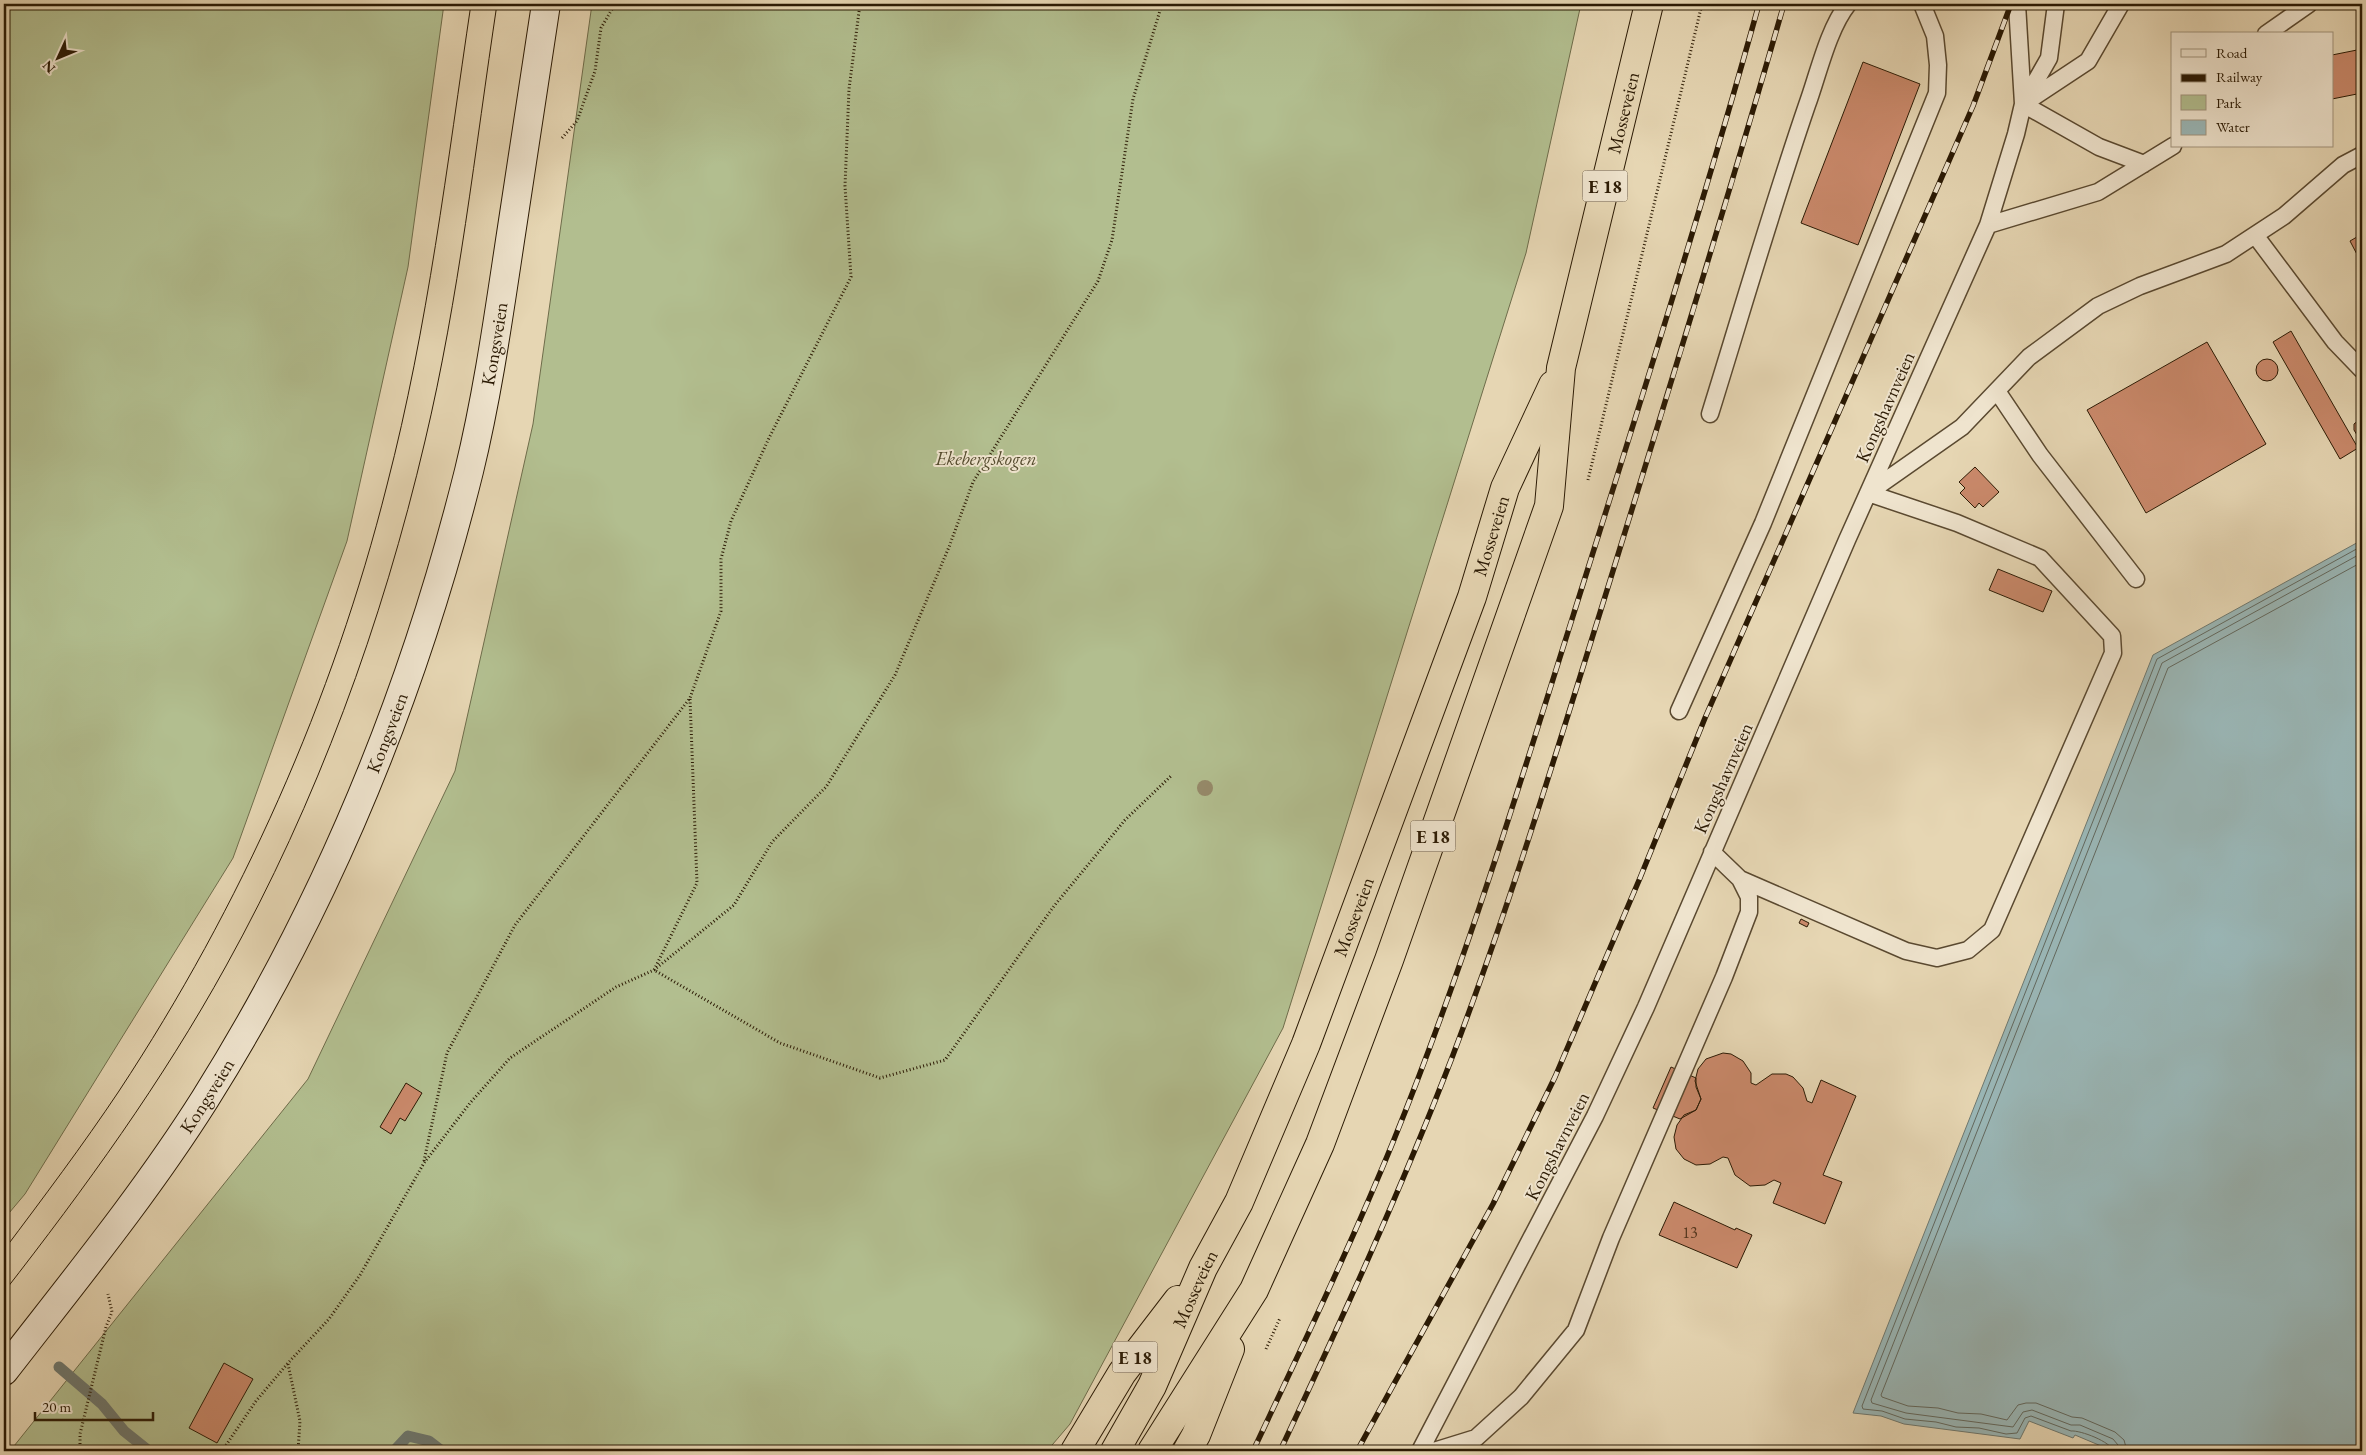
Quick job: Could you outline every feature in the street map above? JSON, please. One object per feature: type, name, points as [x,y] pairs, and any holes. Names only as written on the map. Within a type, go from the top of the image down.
[{"type":"highway","name":"Mosseveien","points":[[1152,1451],[1254,1290],[1323,1135],[1392,950],[1549,506],[1561,368],[1649,4]]},
{"type":"highway","name":"Mosseveien","points":[[1115,1451],[1152,1386],[1203,1268],[1239,1202],[1306,1044],[1472,597],[1505,488],[1561,368]]},
{"type":"highway","name":"E 18","points":[[1075,1451],[1122,1373],[1203,1268]]},
{"type":"highway","name":"E 18","points":[[1187,1451],[1196,1435],[1254,1290]]},
{"type":"main road","name":"Kongsveien","points":[[4,1371],[86,1265],[176,1141],[237,1046],[292,946],[374,768],[437,586],[468,471],[482,409],[499,316],[546,4]]},
{"type":"lane","points":[[1710,414],[1799,130],[1827,47],[1843,10],[1848,4]]},
{"type":"lane","points":[[1679,710],[1762,523],[1937,93],[1938,65],[1935,36],[1922,4]]},
{"type":"lane","name":"Kongshavnveien","points":[[2017,4],[2023,104]]},
{"type":"lane","name":"Kongshavnveien","points":[[1420,1451],[1595,1116],[1646,1007],[1868,493],[1988,225],[2016,134],[2023,104],[2049,58],[2056,4]]},
{"type":"lane","points":[[2121,4],[2088,61],[2023,104],[2099,147],[2144,164]]},
{"type":"lane","points":[[2269,32],[2309,4]]},
{"type":"lane","points":[[1988,225],[2098,192],[2171,147]]},
{"type":"lane","points":[[1868,493],[1962,427],[2029,357],[2098,306],[2140,286],[2226,254],[2284,216],[2343,165],[2362,155]]},
{"type":"lane","points":[[2255,236],[2335,342],[2362,370]]},
{"type":"lane","points":[[1997,391],[2040,455],[2136,579]]},
{"type":"lane","points":[[1740,879],[1906,951],[1937,958],[1968,950],[1992,930],[2113,653],[2112,636],[2040,558],[1957,523],[1868,493]]},
{"type":"lane","points":[[1434,1451],[1476,1438],[1525,1392],[1576,1330],[1611,1238],[1724,977],[1748,912],[1749,897],[1740,879],[1712,852]]},
{"type":"path","points":[[559,141],[577,121],[595,71],[601,28],[615,4]]},
{"type":"path","points":[[424,1163],[447,1053],[515,925],[690,698],[721,611],[721,558],[731,521],[773,430],[851,278],[845,186],[848,89],[860,4]]},
{"type":"path","points":[[222,1451],[256,1401],[288,1363],[330,1319],[360,1275],[424,1163],[470,1103],[510,1058],[616,987],[654,970],[734,905],[772,842],[826,787],[895,675],[973,482],[1098,281],[1112,240],[1132,99],[1162,4]]},
{"type":"path","points":[[654,970],[698,883],[690,698]]},
{"type":"path","points":[[654,970],[780,1044],[880,1078],[945,1060],[1054,906],[1125,820],[1172,776]]},
{"type":"path","points":[[80,1451],[80,1434],[106,1327],[112,1312],[110,1298],[86,1265]]},
{"type":"path","points":[[288,1363],[300,1422],[298,1451]]},
{"type":"green space","points":[[4,4],[444,4],[408,267],[347,541],[233,858],[25,1194],[4,1219]]},
{"type":"green space","name":"Ekebergskogen","points":[[592,4],[1581,4],[1526,253],[1283,1028],[1070,1424],[1047,1451],[10,1451],[308,1079],[455,771],[533,424]]},
{"type":"water","points":[[2362,540],[2362,1451],[2113,1451],[2075,1435],[2073,1438],[2029,1421],[2020,1439],[1904,1424],[1881,1416],[1853,1413],[2153,655]]},
{"type":"building","points":[[2362,49],[2362,93],[2334,99],[2334,55]]},
{"type":"building","points":[[1863,62],[1920,84],[1858,245],[1801,223]]},
{"type":"building","points":[[2362,234],[2362,264],[2350,241]]},
{"type":"building","points":[[2291,331],[2358,448],[2340,459],[2273,342]]},
{"type":"building","points":[[2207,342],[2266,444],[2146,513],[2087,410]]},
{"type":"building","points":[[2267,359],[2275,362],[2278,370],[2275,378],[2267,381],[2259,378],[2256,370],[2259,362]]},
{"type":"building","points":[[2362,420],[2362,437],[2357,435],[2354,430],[2354,424]]},
{"type":"building","points":[[1975,467],[1999,492],[1983,507],[1979,503],[1975,508],[1960,493],[1965,488],[1959,482]]},
{"type":"building","points":[[1998,569],[2052,591],[2043,612],[1989,590]]},
{"type":"building","points":[[1801,919],[1809,923],[1807,927],[1799,923]]},
{"type":"building","points":[[1723,1053],[1731,1054],[1743,1061],[1751,1073],[1751,1083],[1756,1085],[1772,1074],[1786,1074],[1793,1077],[1803,1088],[1807,1101],[1812,1103],[1821,1080],[1856,1096],[1823,1175],[1842,1182],[1825,1224],[1773,1203],[1781,1183],[1774,1180],[1765,1185],[1750,1186],[1735,1175],[1728,1158],[1723,1157],[1710,1164],[1696,1165],[1684,1159],[1676,1149],[1674,1137],[1677,1125],[1684,1115],[1696,1110],[1701,1099],[1695,1081],[1698,1069],[1706,1059]]},
{"type":"building","points":[[1671,1067],[1696,1078],[1696,1087],[1701,1099],[1696,1110],[1680,1119],[1653,1108]]},
{"type":"building","points":[[406,1083],[422,1093],[405,1121],[400,1118],[391,1134],[380,1127]]},
{"type":"building","points":[[1674,1202],[1735,1230],[1736,1228],[1752,1235],[1737,1268],[1659,1235]]},
{"type":"building","points":[[224,1363],[253,1379],[217,1443],[189,1428]]},
{"type":"waterway","points":[[59,1367],[102,1404],[124,1431],[149,1451]]},
{"type":"waterway","points":[[394,1451],[408,1436],[429,1441],[442,1451]]},
{"type":"tram line","points":[[4,1250],[63,1171],[119,1091],[163,1021],[205,948],[243,875],[311,722],[340,644],[365,565],[401,426],[414,366],[435,246],[471,4]]},
{"type":"tram line","points":[[4,1292],[64,1214],[121,1134],[176,1051],[201,1009],[259,904],[318,776],[344,711],[389,577],[408,509],[437,387],[466,224],[497,4]]},
{"type":"railway","points":[[1253,1451],[1325,1298],[1377,1181],[1419,1077],[1466,947],[1531,749],[1645,387],[1715,158],[1759,4]]},
{"type":"railway","points":[[1280,1451],[1348,1304],[1413,1156],[1453,1055],[1495,939],[1534,823],[1608,587],[1720,223],[1784,4]]},
{"type":"railway","points":[[1357,1451],[1493,1204],[1555,1077],[1640,878],[1705,718],[1973,106],[2011,4]]}]
